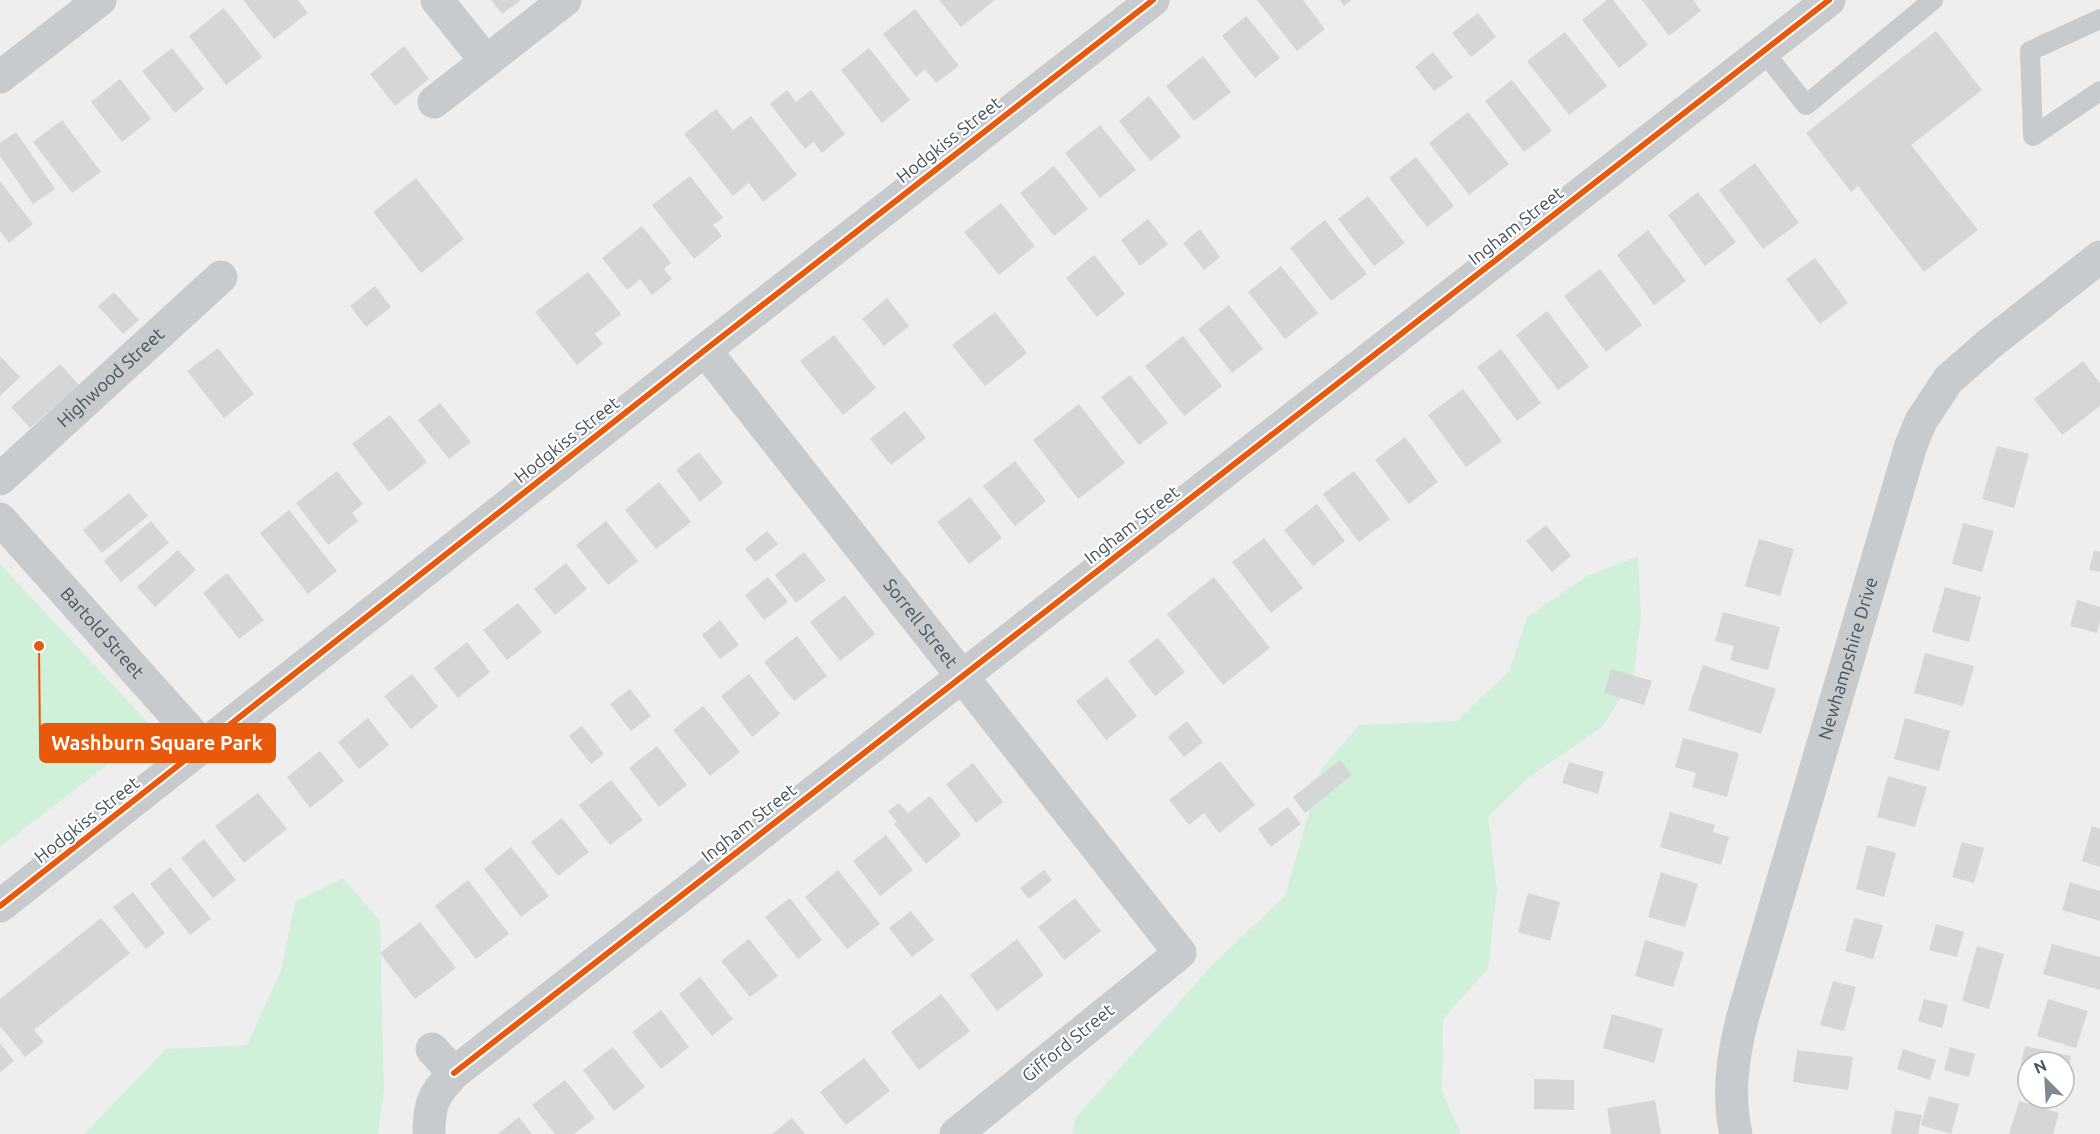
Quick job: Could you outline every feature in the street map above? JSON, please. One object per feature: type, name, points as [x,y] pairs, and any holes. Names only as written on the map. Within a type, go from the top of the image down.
[{"type":"street","points":[[0,77],[100,0]]},
{"type":"street","points":[[437,0],[486,61]]},
{"type":"street","points":[[434,102],[565,0]]},
{"type":"street","name":"Hodgkiss Street","points":[[0,906],[705,350],[1154,0]]},
{"type":"street","name":"Ingham Street","points":[[429,1134],[429,1111],[438,1090],[454,1073],[1829,0]]},
{"type":"street","name":"Newhampshire Drive","points":[[1736,1134],[1731,1086],[1735,1049],[1743,1016],[1914,437],[1934,399],[1948,380],[1988,345],[2100,257]]},
{"type":"street","name":"Highwood Street","points":[[0,479],[222,277]]},
{"type":"street","name":"Sorrell Street","points":[[705,350],[1180,953]]},
{"type":"street","name":"Bartold Street","points":[[0,519],[204,747]]},
{"type":"street","name":"Gifford Street","points":[[956,1134],[1180,953]]},
{"type":"street","points":[[432,1048],[454,1073]]},
{"type":"lane","points":[[1764,51],[1806,105],[1933,0]]},
{"type":"lane","points":[[2100,19],[2030,51],[2033,135],[2100,91]]},
{"type":"green space","points":[[1638,556],[1641,618],[1633,680],[1602,727],[1528,778],[1488,817],[1497,888],[1488,969],[1443,1019],[1442,1092],[1461,1134],[1072,1134],[1076,1117],[1215,962],[1285,896],[1321,769],[1359,725],[1457,721],[1509,671],[1527,617],[1587,576]]},
{"type":"green space","points":[[0,564],[154,729],[0,847]]},
{"type":"green space","points":[[343,878],[380,921],[384,1091],[378,1134],[84,1134],[166,1049],[247,1045],[281,970],[295,902]]},
{"type":"building","points":[[243,0],[298,0],[308,13],[274,39]]},
{"type":"building","points":[[491,0],[521,0],[502,14]]},
{"type":"building","points":[[939,0],[995,0],[961,27]]},
{"type":"building","points":[[1257,0],[1303,0],[1325,29],[1297,51]]},
{"type":"building","points":[[1340,0],[1352,0],[1344,6]]},
{"type":"building","points":[[1607,0],[1613,0],[1648,45],[1619,68],[1582,20]]},
{"type":"building","points":[[1642,0],[1693,0],[1701,11],[1669,36]]},
{"type":"building","points":[[224,8],[262,57],[226,85],[189,36]]},
{"type":"building","points":[[915,9],[959,66],[936,83],[925,69],[916,77],[883,34]]},
{"type":"building","points":[[1478,13],[1496,37],[1471,57],[1452,33]]},
{"type":"building","points":[[1246,16],[1280,58],[1255,78],[1222,36]]},
{"type":"building","points":[[1936,31],[1982,90],[1911,145],[1978,230],[1924,272],[1858,186],[1851,192],[1806,133]]},
{"type":"building","points":[[1565,32],[1607,86],[1569,115],[1527,61]]},
{"type":"building","points":[[404,46],[429,79],[395,106],[370,74]]},
{"type":"building","points":[[172,48],[204,89],[175,113],[142,71]]},
{"type":"building","points":[[869,48],[910,100],[882,123],[841,70]]},
{"type":"building","points":[[1433,52],[1453,77],[1434,91],[1415,67]]},
{"type":"building","points":[[1203,56],[1231,92],[1194,121],[1166,86]]},
{"type":"building","points":[[120,79],[151,119],[122,142],[91,102]]},
{"type":"building","points":[[1512,80],[1552,131],[1524,152],[1485,101]]},
{"type":"building","points":[[787,90],[796,102],[811,90],[845,134],[822,153],[814,142],[805,149],[770,104]]},
{"type":"building","points":[[1149,96],[1181,137],[1150,161],[1119,121]]},
{"type":"building","points":[[716,109],[733,130],[751,116],[797,175],[763,202],[749,183],[733,196],[684,134]]},
{"type":"building","points":[[1468,112],[1509,164],[1469,195],[1429,143]]},
{"type":"building","points":[[62,120],[101,172],[72,193],[33,142]]},
{"type":"building","points":[[1100,125],[1136,170],[1100,198],[1065,153]]},
{"type":"building","points":[[16,132],[55,189],[33,204],[0,156],[0,143]]},
{"type":"building","points":[[1416,157],[1454,206],[1427,227],[1389,178]]},
{"type":"building","points":[[1755,163],[1799,223],[1763,249],[1719,190]]},
{"type":"building","points":[[1054,166],[1088,209],[1054,236],[1020,193]]},
{"type":"building","points":[[690,176],[723,218],[713,225],[722,236],[694,259],[652,205]]},
{"type":"building","points":[[416,178],[464,239],[421,273],[373,212]]},
{"type":"building","points":[[0,181],[33,224],[9,243],[0,231]]},
{"type":"building","points":[[1698,192],[1736,242],[1705,266],[1668,215]]},
{"type":"building","points":[[1368,196],[1405,243],[1374,266],[1338,219]]},
{"type":"building","points":[[1001,203],[1035,246],[999,275],[964,232]]},
{"type":"building","points":[[1148,219],[1168,244],[1140,266],[1121,240]]},
{"type":"building","points":[[1325,220],[1367,274],[1331,301],[1290,248]]},
{"type":"building","points":[[642,226],[671,263],[664,269],[672,279],[652,295],[640,279],[627,290],[602,258]]},
{"type":"building","points":[[1200,229],[1220,257],[1204,270],[1183,243]]},
{"type":"building","points":[[1648,230],[1686,281],[1654,305],[1617,255]]},
{"type":"building","points":[[1094,255],[1125,294],[1097,317],[1066,278]]},
{"type":"building","points":[[1815,258],[1848,303],[1820,324],[1786,279]]},
{"type":"building","points":[[1281,266],[1318,313],[1285,339],[1248,292]]},
{"type":"building","points":[[1600,269],[1642,325],[1606,352],[1564,296]]},
{"type":"building","points":[[588,272],[621,314],[595,334],[603,344],[577,365],[535,312]]},
{"type":"building","points":[[375,286],[391,307],[366,327],[350,306]]},
{"type":"building","points":[[114,292],[139,320],[123,334],[98,306]]},
{"type":"building","points":[[887,298],[909,326],[884,346],[862,319]]},
{"type":"building","points":[[1229,305],[1263,349],[1232,373],[1198,329]]},
{"type":"building","points":[[1547,311],[1589,367],[1558,390],[1516,335]]},
{"type":"building","points":[[995,312],[1027,353],[985,386],[952,345]]},
{"type":"building","points":[[834,335],[876,388],[843,415],[800,361]]},
{"type":"building","points":[[1183,336],[1222,386],[1184,416],[1145,366]]},
{"type":"building","points":[[218,348],[254,394],[224,418],[187,371]]},
{"type":"building","points":[[1501,349],[1541,403],[1517,421],[1477,367]]},
{"type":"building","points":[[0,356],[20,377],[0,396]]},
{"type":"building","points":[[2083,361],[2100,383],[2100,406],[2062,435],[2034,399]]},
{"type":"building","points":[[60,364],[79,385],[30,428],[11,407]]},
{"type":"building","points":[[1130,375],[1168,423],[1139,445],[1101,397]]},
{"type":"building","points":[[1463,389],[1502,441],[1466,467],[1428,415]]},
{"type":"building","points":[[440,403],[471,442],[449,459],[418,420]]},
{"type":"building","points":[[1079,404],[1125,463],[1078,499],[1033,440]]},
{"type":"building","points":[[905,411],[926,438],[891,465],[870,439]]},
{"type":"building","points":[[390,415],[427,462],[389,492],[352,444]]},
{"type":"building","points":[[1405,437],[1438,482],[1409,504],[1375,460]]},
{"type":"building","points":[[1997,446],[2029,454],[2014,508],[1982,499]]},
{"type":"building","points":[[699,452],[723,483],[700,502],[676,470]]},
{"type":"building","points":[[1015,461],[1046,501],[1015,526],[983,486]]},
{"type":"building","points":[[337,471],[363,504],[352,513],[358,521],[328,545],[296,503]]},
{"type":"building","points":[[1354,471],[1390,519],[1359,542],[1323,494]]},
{"type":"building","points":[[659,482],[691,522],[656,549],[625,510]]},
{"type":"building","points":[[129,493],[148,516],[102,553],[83,530]]},
{"type":"building","points":[[970,497],[1002,538],[969,564],[937,522]]},
{"type":"building","points":[[1317,504],[1345,541],[1313,566],[1284,530]]},
{"type":"building","points":[[289,510],[337,571],[308,594],[260,533]]},
{"type":"building","points":[[151,521],[169,543],[121,582],[104,561]]},
{"type":"building","points":[[606,521],[638,561],[608,585],[576,545]]},
{"type":"building","points":[[1963,523],[1994,531],[1982,572],[1952,564]]},
{"type":"building","points":[[1546,525],[1571,556],[1552,572],[1526,541]]},
{"type":"building","points":[[767,531],[778,544],[755,562],[745,549]]},
{"type":"building","points":[[1264,538],[1303,588],[1271,613],[1232,562]]},
{"type":"building","points":[[1759,539],[1794,549],[1780,596],[1745,586]]},
{"type":"building","points":[[178,550],[196,570],[155,607],[137,587]]},
{"type":"building","points":[[2094,550],[2100,552],[2100,572],[2089,570]]},
{"type":"building","points":[[804,552],[826,580],[796,603],[775,575]]},
{"type":"building","points":[[566,563],[587,589],[555,615],[534,589]]},
{"type":"building","points":[[227,573],[264,620],[239,639],[203,593]]},
{"type":"building","points":[[768,577],[788,602],[764,620],[745,595]]},
{"type":"building","points":[[1214,577],[1270,648],[1223,685],[1167,614]]},
{"type":"building","points":[[1945,587],[1981,597],[1969,642],[1932,632]]},
{"type":"building","points":[[845,595],[875,634],[840,661],[810,622]]},
{"type":"building","points":[[2077,600],[2100,607],[2097,633],[2070,626]]},
{"type":"building","points":[[518,603],[542,632],[507,660],[483,630]]},
{"type":"building","points":[[1723,612],[1780,627],[1768,670],[1730,660],[1734,646],[1715,641]]},
{"type":"building","points":[[720,620],[739,645],[720,659],[702,635]]},
{"type":"building","points":[[797,636],[827,676],[794,701],[764,662]]},
{"type":"building","points":[[1158,638],[1185,672],[1155,696],[1128,661]]},
{"type":"building","points":[[467,642],[490,672],[458,698],[434,668]]},
{"type":"building","points":[[1925,653],[1974,666],[1963,706],[1914,693]]},
{"type":"building","points":[[1703,665],[1776,689],[1761,734],[1688,710]]},
{"type":"building","points":[[1611,669],[1652,681],[1644,705],[1604,693]]},
{"type":"building","points":[[412,674],[438,707],[411,729],[384,696]]},
{"type":"building","points":[[749,674],[780,714],[752,737],[721,696]]},
{"type":"building","points":[[1107,677],[1137,716],[1106,740],[1076,701]]},
{"type":"building","points":[[630,689],[651,716],[631,731],[610,704]]},
{"type":"building","points":[[703,706],[740,752],[710,776],[673,730]]},
{"type":"building","points":[[368,718],[389,745],[359,769],[338,742]]},
{"type":"building","points":[[1905,718],[1950,731],[1939,771],[1894,759]]},
{"type":"building","points":[[1187,721],[1203,742],[1184,757],[1168,737]]},
{"type":"building","points":[[582,726],[604,754],[591,764],[569,736]]},
{"type":"building","points":[[1683,738],[1739,753],[1727,797],[1692,787],[1696,773],[1675,767]]},
{"type":"building","points":[[657,746],[687,785],[659,807],[629,768]]},
{"type":"building","points":[[320,751],[344,781],[310,808],[287,777]]},
{"type":"building","points":[[1340,760],[1352,775],[1305,813],[1293,797]]},
{"type":"building","points":[[1220,761],[1255,805],[1219,833],[1204,813],[1189,825],[1169,800]]},
{"type":"building","points":[[1569,762],[1604,772],[1598,794],[1562,783]]},
{"type":"building","points":[[973,763],[1003,802],[976,823],[946,784]]},
{"type":"building","points":[[1888,776],[1927,787],[1915,827],[1877,817]]},
{"type":"building","points":[[611,780],[643,820],[610,845],[579,805]]},
{"type":"building","points":[[258,793],[287,829],[244,863],[215,826]]},
{"type":"building","points":[[930,796],[961,835],[926,864],[894,824],[897,822],[888,811],[899,803],[908,813]]},
{"type":"building","points":[[1288,807],[1301,824],[1271,847],[1258,829]]},
{"type":"building","points":[[1670,812],[1715,825],[1713,832],[1729,837],[1721,865],[1660,847]]},
{"type":"building","points":[[562,818],[589,852],[558,876],[531,842]]},
{"type":"building","points":[[2092,826],[2100,829],[2100,867],[2082,861]]},
{"type":"building","points":[[886,835],[913,870],[880,896],[853,861]]},
{"type":"building","points":[[204,839],[236,880],[213,898],[181,858]]},
{"type":"building","points":[[1962,842],[1984,848],[1974,883],[1952,877]]},
{"type":"building","points":[[1867,845],[1896,853],[1884,897],[1856,889]]},
{"type":"building","points":[[511,847],[549,896],[521,917],[484,869]]},
{"type":"building","points":[[170,867],[211,919],[190,935],[150,884]]},
{"type":"building","points":[[838,870],[880,924],[847,949],[805,897]]},
{"type":"building","points":[[1044,870],[1052,880],[1029,899],[1020,888]]},
{"type":"building","points":[[1661,872],[1698,884],[1685,927],[1648,917]]},
{"type":"building","points":[[468,880],[509,934],[476,959],[435,906]]},
{"type":"building","points":[[2070,882],[2100,891],[2100,921],[2062,910]]},
{"type":"building","points":[[133,892],[165,933],[146,949],[113,907]]},
{"type":"building","points":[[1528,893],[1560,902],[1550,941],[1518,932]]},
{"type":"building","points":[[790,898],[822,940],[798,959],[765,917]]},
{"type":"building","points":[[1075,898],[1101,931],[1064,960],[1038,927]]},
{"type":"building","points":[[911,911],[934,940],[912,957],[889,928]]},
{"type":"building","points":[[101,918],[130,953],[34,1030],[44,1042],[25,1057],[0,1026],[0,999]]},
{"type":"building","points":[[1854,918],[1883,925],[1873,959],[1845,951]]},
{"type":"building","points":[[420,922],[456,968],[415,999],[380,953]]},
{"type":"building","points":[[1936,924],[1964,932],[1957,957],[1929,950]]},
{"type":"building","points":[[749,939],[778,976],[750,997],[721,961]]},
{"type":"building","points":[[1017,939],[1044,975],[997,1011],[970,975]]},
{"type":"building","points":[[1645,940],[1684,952],[1673,987],[1635,976]]},
{"type":"building","points":[[2052,944],[2100,957],[2100,990],[2043,974]]},
{"type":"building","points":[[1977,946],[2004,954],[1989,1009],[1962,1001]]},
{"type":"building","points":[[700,977],[733,1019],[712,1036],[679,994]]},
{"type":"building","points":[[1833,981],[1856,987],[1844,1031],[1820,1025]]},
{"type":"building","points":[[941,994],[970,1031],[919,1070],[891,1032]]},
{"type":"building","points":[[1924,999],[1948,1005],[1942,1028],[1918,1021]]},
{"type":"building","points":[[2048,999],[2088,1011],[2076,1048],[2037,1036]]},
{"type":"building","points":[[661,1010],[689,1047],[661,1069],[632,1032]]},
{"type":"building","points":[[1612,1014],[1663,1029],[1654,1063],[1603,1048]]},
{"type":"building","points":[[0,1043],[14,1061],[0,1072]]},
{"type":"building","points":[[2025,1046],[2043,1050],[2024,1050]]},
{"type":"building","points":[[613,1047],[645,1087],[614,1111],[583,1070]]},
{"type":"building","points":[[1950,1047],[1975,1054],[1969,1077],[1944,1070]]},
{"type":"building","points":[[1903,1049],[1936,1060],[1930,1080],[1897,1069]]},
{"type":"building","points":[[1797,1050],[1853,1057],[1848,1090],[1793,1082]]},
{"type":"building","points":[[864,1058],[890,1091],[846,1125],[820,1092]]},
{"type":"building","points":[[1534,1079],[1574,1080],[1574,1110],[1534,1109]]},
{"type":"building","points":[[565,1080],[595,1118],[574,1134],[555,1134],[532,1105]]},
{"type":"building","points":[[1929,1096],[1959,1104],[1951,1134],[1921,1125]]},
{"type":"building","points":[[1655,1100],[1661,1134],[1611,1134],[1607,1108]]},
{"type":"building","points":[[1895,1110],[1922,1115],[1918,1134],[1891,1134]]},
{"type":"building","points":[[2016,1110],[2049,1110],[2059,1113],[2053,1134],[2009,1134]]},
{"type":"building","points":[[519,1117],[532,1134],[498,1134]]},
{"type":"building","points":[[792,1118],[805,1134],[772,1134]]},
{"type":"cycle path","points":[[0,906],[1153,0]]},
{"type":"cycle path","points":[[454,1073],[1829,0]]},
{"type":"place","name":"Washburn Square Park","points":[[39,646]]}]
